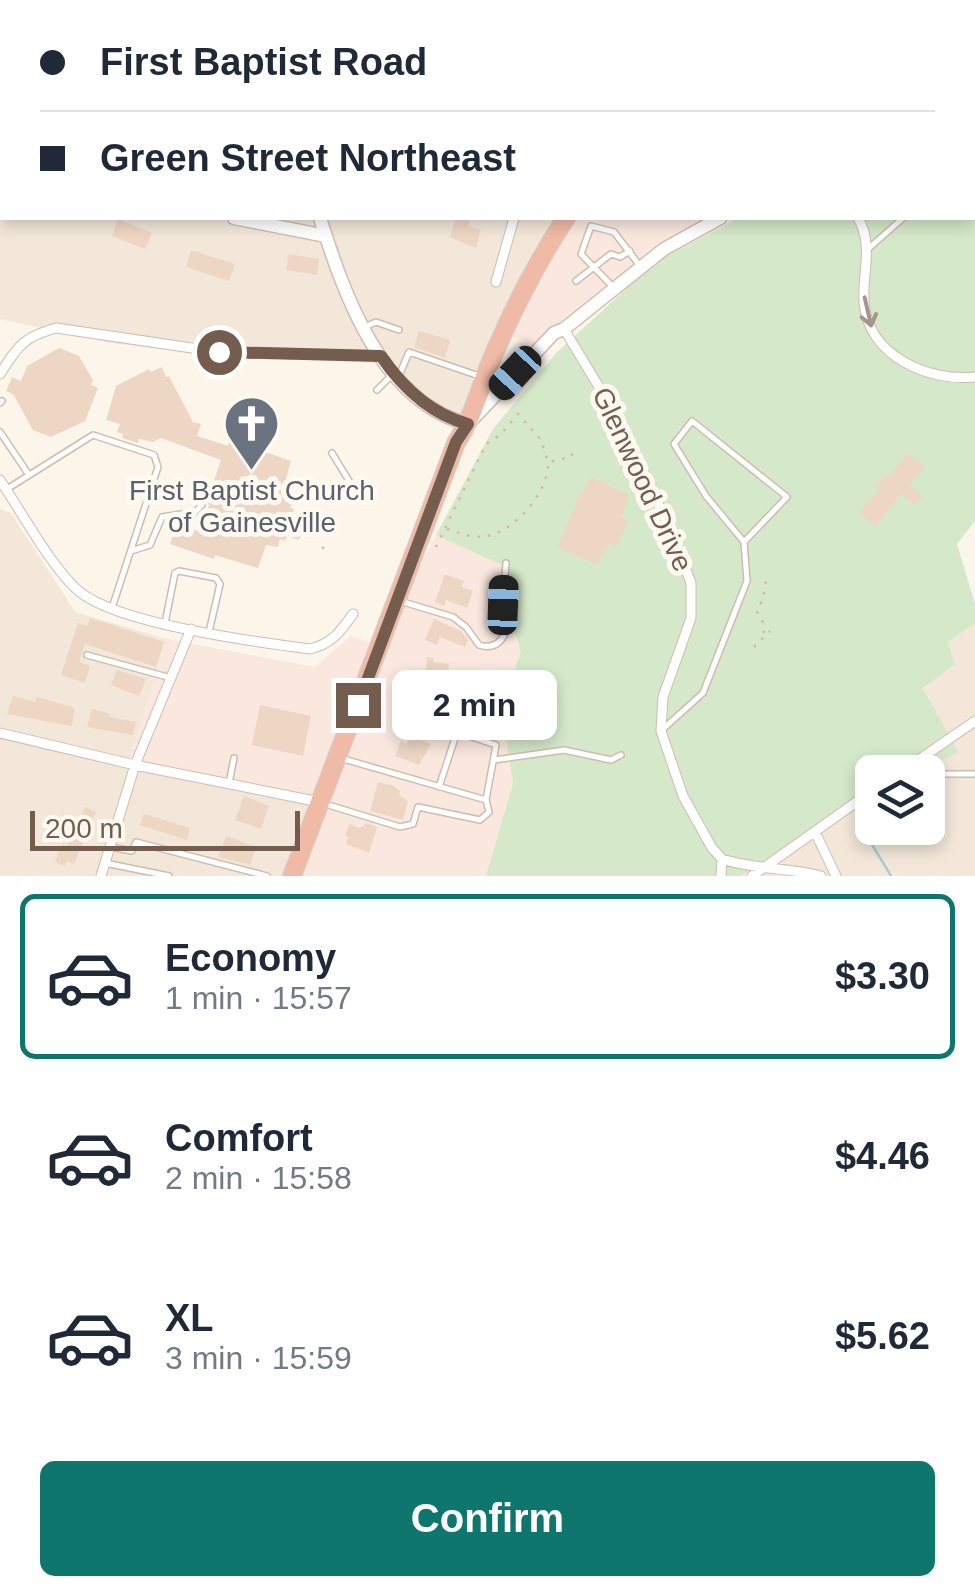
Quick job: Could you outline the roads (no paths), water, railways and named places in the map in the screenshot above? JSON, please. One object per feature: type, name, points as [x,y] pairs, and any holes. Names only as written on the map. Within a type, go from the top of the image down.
[{"type":"highway","points":[[292,876],[456,442],[468,424],[526,284],[565,220]]},
{"type":"street","points":[[244,220],[326,236]]},
{"type":"street","points":[[321,220],[364,328],[395,376],[430,407],[451,420],[468,424],[546,340],[640,266],[711,220]]},
{"type":"street","points":[[496,282],[513,220]]},
{"type":"street","points":[[859,220],[868,249],[864,304],[875,336],[906,364],[954,379],[975,378]]},
{"type":"street","points":[[0,374],[20,344],[33,334],[56,328],[219,352],[381,356]]},
{"type":"street","name":"Glenwood Drive","points":[[564,328],[611,407],[670,528],[692,583],[691,618],[663,697],[661,731],[684,796],[722,859]]},
{"type":"street","points":[[3,485],[77,590],[97,604],[191,628],[310,649],[336,638],[353,614]]},
{"type":"street","points":[[101,876],[135,765],[191,628]]},
{"type":"street","points":[[928,755],[972,726]]},
{"type":"street","points":[[0,733],[321,802]]},
{"type":"street","points":[[752,876],[855,803]]},
{"type":"street","points":[[814,832],[836,876]]},
{"type":"street","points":[[721,876],[722,859],[821,876]]},
{"type":"lane","points":[[868,249],[901,220]]},
{"type":"lane","points":[[613,287],[581,254],[591,226],[614,232],[640,266]]},
{"type":"lane","points":[[576,281],[611,254],[620,257],[630,251]]},
{"type":"lane","points":[[364,328],[376,322],[399,330]]},
{"type":"lane","points":[[377,390],[395,376],[409,352],[485,378]]},
{"type":"lane","points":[[661,731],[703,693],[747,581],[744,542],[706,496],[674,444],[692,421],[786,498],[744,542]]},
{"type":"lane","points":[[0,432],[29,475]]},
{"type":"lane","points":[[3,485],[29,475],[93,435],[154,455],[158,467],[112,608]]},
{"type":"lane","points":[[332,453],[360,499]]},
{"type":"lane","points":[[130,551],[150,546],[162,516],[195,512],[202,504]]},
{"type":"lane","points":[[142,518],[156,523]]},
{"type":"lane","points":[[398,600],[452,617],[466,627],[479,645],[497,644],[506,632],[506,562]]},
{"type":"lane","points":[[164,622],[174,576],[179,570],[216,578],[220,584],[210,632]]},
{"type":"lane","points":[[87,655],[171,678]]},
{"type":"lane","points":[[321,802],[400,827],[413,824],[418,807],[480,820],[489,812],[486,800],[496,744],[456,732],[439,787]]},
{"type":"lane","points":[[494,760],[564,750],[611,760],[622,755]]},
{"type":"lane","points":[[229,783],[234,758]]},
{"type":"lane","points":[[338,758],[486,800]]},
{"type":"lane","points":[[945,774],[975,774]]},
{"type":"lane","points":[[110,847],[132,851],[136,842],[267,876]]},
{"type":"lane","points":[[105,864],[169,876]]},
{"type":"waterway","points":[[872,845],[891,876]]},
{"type":"place","name":"First Baptist Church of Gainesville","points":[[252,473]]}]
